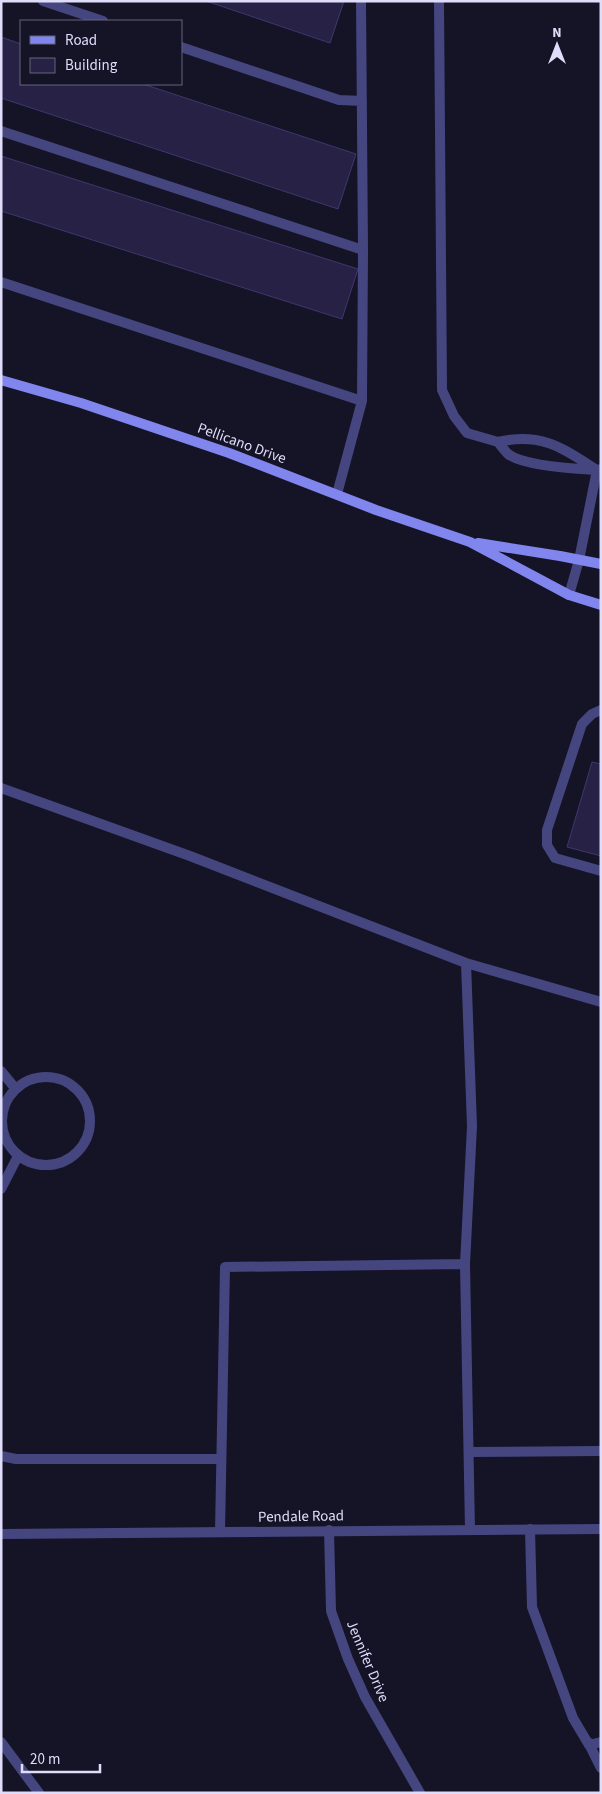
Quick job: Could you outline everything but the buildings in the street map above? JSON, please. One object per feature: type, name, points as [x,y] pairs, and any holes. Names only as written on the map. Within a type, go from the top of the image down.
[{"type":"main road","name":"Pellicano Drive","points":[[1,380],[81,403],[229,453],[470,542],[569,595],[601,605]]},
{"type":"main road","name":"Pellicano Drive","points":[[470,542],[601,564]]},
{"type":"street","points":[[43,1],[100,20]]},
{"type":"street","points":[[337,494],[362,401],[361,1]]},
{"type":"street","points":[[439,1],[442,390],[454,416],[467,433],[498,442],[515,438],[533,438],[564,448],[599,470]]},
{"type":"street","points":[[182,48],[339,100],[362,101]]},
{"type":"street","points":[[1,131],[363,250]]},
{"type":"street","points":[[1,282],[362,401]]},
{"type":"street","points":[[498,442],[510,455],[527,461],[563,468],[599,470]]},
{"type":"street","points":[[569,595],[580,560],[599,470]]},
{"type":"street","points":[[601,710],[592,714],[582,724],[546,830],[547,845],[555,858],[601,871]]},
{"type":"street","points":[[1,788],[190,856],[466,963],[601,1002]]},
{"type":"street","points":[[466,963],[472,1126],[464,1264],[470,1530]]},
{"type":"street","points":[[1,1070],[15,1088]]},
{"type":"street","points":[[40,1076],[55,1077],[69,1082],[80,1092],[87,1104],[91,1118],[89,1133],[83,1146],[73,1156],[60,1163],[45,1165],[31,1162],[18,1156],[10,1148],[3,1138],[1,1125],[3,1101],[15,1088],[26,1080],[40,1076]]},
{"type":"street","points":[[1,1189],[18,1156]]},
{"type":"street","points":[[220,1532],[224,1268],[464,1264]]},
{"type":"street","points":[[469,1452],[601,1452]]},
{"type":"street","points":[[1,1456],[16,1459],[220,1459]]},
{"type":"street","points":[[530,1529],[532,1607],[573,1718],[601,1768]]},
{"type":"street","name":"Pendale Road","points":[[1,1534],[601,1529]]},
{"type":"street","name":"Jennifer Drive","points":[[329,1530],[331,1611],[348,1659],[365,1696],[420,1793]]},
{"type":"street","points":[[1,1742],[39,1793]]},
{"type":"street","points":[[588,1742],[589,1745],[601,1742]]}]
